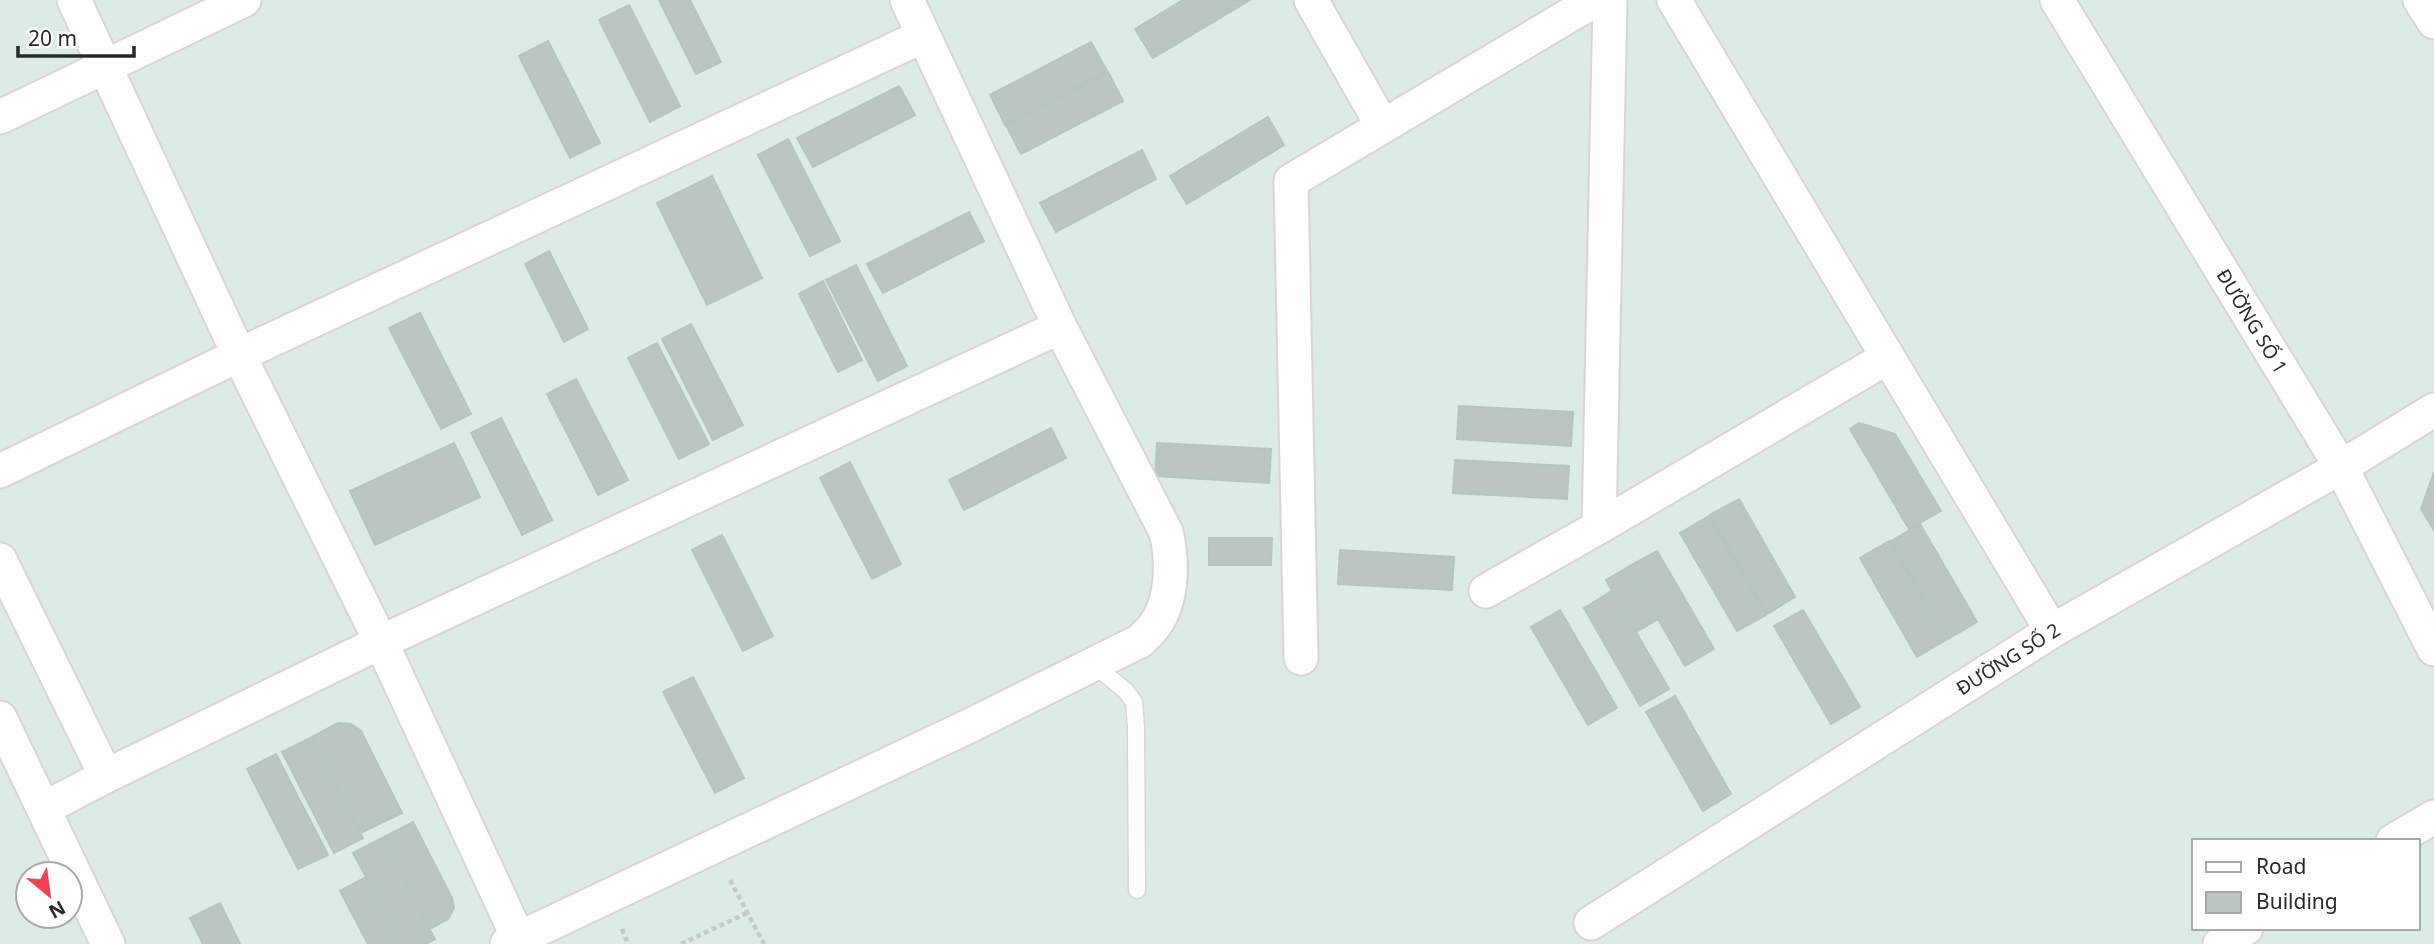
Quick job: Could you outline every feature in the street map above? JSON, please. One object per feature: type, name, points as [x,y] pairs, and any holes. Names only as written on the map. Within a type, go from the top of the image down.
[{"type":"street","points":[[74,0],[239,355],[381,642],[516,942],[967,727],[1140,641],[1156,624],[1165,603],[1171,566],[1166,532],[1060,327],[907,0]]},
{"type":"street","points":[[0,117],[243,0]]},
{"type":"street","points":[[1311,0],[1382,125]]},
{"type":"street","points":[[1301,658],[1291,181],[1595,0]]},
{"type":"street","points":[[1599,527],[1610,0]]},
{"type":"street","points":[[1674,0],[2052,631]]},
{"type":"street","name":"ĐƯỜNG SỐ 1","points":[[2057,0],[2341,467],[2434,649]]},
{"type":"street","points":[[2420,0],[2434,22]]},
{"type":"street","points":[[0,471],[239,355],[923,36]]},
{"type":"street","points":[[45,808],[381,642],[1060,327]]},
{"type":"street","points":[[1486,591],[1888,357]]},
{"type":"street","name":"ĐƯỜNG SỐ 2","points":[[1591,923],[2052,631],[2341,467],[2434,411]]},
{"type":"street","points":[[0,560],[106,776]]},
{"type":"street","points":[[0,718],[108,944]]},
{"type":"street","points":[[2396,839],[2434,817]]},
{"type":"street","points":[[2220,944],[2243,930]]},
{"type":"lane","points":[[1093,664],[1126,691],[1134,702],[1137,890]]},
{"type":"path","points":[[712,847],[764,944]]},
{"type":"path","points":[[681,944],[747,913]]},
{"type":"building","points":[[659,0],[690,0],[721,62],[696,74]]},
{"type":"building","points":[[1183,0],[1250,0],[1153,58],[1135,29]]},
{"type":"building","points":[[629,5],[680,106],[650,122],[599,20]]},
{"type":"building","points":[[548,41],[600,143],[570,158],[519,56]]},
{"type":"building","points":[[1091,42],[1107,71],[1005,125],[990,95]]},
{"type":"building","points":[[1108,72],[1123,101],[1021,154],[1006,125]]},
{"type":"building","points":[[899,86],[915,115],[813,167],[797,138]]},
{"type":"building","points":[[1268,117],[1284,145],[1187,204],[1170,176]]},
{"type":"building","points":[[788,139],[840,241],[810,256],[758,155]]},
{"type":"building","points":[[1142,150],[1156,179],[1056,232],[1040,203]]},
{"type":"building","points":[[712,176],[762,278],[707,305],[657,203]]},
{"type":"building","points":[[969,212],[984,241],[883,293],[867,264]]},
{"type":"building","points":[[549,251],[588,329],[564,342],[525,264]]},
{"type":"building","points":[[856,265],[907,366],[878,381],[826,280]]},
{"type":"building","points":[[823,281],[862,360],[838,372],[799,294]]},
{"type":"building","points":[[420,313],[471,414],[441,429],[389,328]]},
{"type":"building","points":[[691,324],[743,425],[713,440],[662,339]]},
{"type":"building","points":[[657,343],[709,444],[679,459],[628,358]]},
{"type":"building","points":[[576,379],[628,480],[598,495],[547,394]]},
{"type":"building","points":[[1459,406],[1573,412],[1571,446],[1457,439]]},
{"type":"building","points":[[501,418],[552,520],[522,535],[471,433]]},
{"type":"building","points":[[1859,423],[1895,434],[1941,511],[1909,529],[1850,429]]},
{"type":"building","points":[[1051,428],[1066,458],[964,510],[949,480]]},
{"type":"building","points":[[454,443],[480,497],[375,545],[350,491]]},
{"type":"building","points":[[1157,443],[1271,449],[1269,483],[1155,476]]},
{"type":"building","points":[[1455,460],[1569,466],[1567,499],[1453,493]]},
{"type":"building","points":[[850,462],[901,564],[872,579],[820,478]]},
{"type":"building","points":[[2434,472],[2434,530],[2421,509]]},
{"type":"building","points":[[1739,499],[1795,597],[1767,614],[1710,515]]},
{"type":"building","points":[[1709,516],[1766,615],[1737,631],[1680,533]]},
{"type":"building","points":[[1920,524],[1977,622],[1948,639],[1891,541]]},
{"type":"building","points":[[722,535],[773,636],[743,651],[692,550]]},
{"type":"building","points":[[1209,538],[1272,538],[1271,565],[1209,565]]},
{"type":"building","points":[[1889,541],[1946,640],[1917,657],[1860,558]]},
{"type":"building","points":[[1340,550],[1454,557],[1452,590],[1338,584]]},
{"type":"building","points":[[1657,551],[1714,649],[1685,666],[1628,567]]},
{"type":"building","points":[[1628,567],[1658,619],[1636,632],[1606,580]]},
{"type":"building","points":[[1612,591],[1669,689],[1640,706],[1584,608]]},
{"type":"building","points":[[1560,610],[1617,708],[1588,725],[1531,627]]},
{"type":"building","points":[[1803,610],[1860,707],[1831,724],[1774,626]]},
{"type":"building","points":[[693,677],[744,778],[715,793],[663,692]]},
{"type":"building","points":[[1675,696],[1731,794],[1703,811],[1646,712]]},
{"type":"building","points":[[338,723],[351,724],[361,731],[402,813],[361,833],[312,737]]},
{"type":"building","points":[[312,737],[363,838],[334,853],[282,752]]},
{"type":"building","points":[[276,754],[328,855],[298,869],[247,769]]},
{"type":"building","points":[[413,822],[452,898],[454,908],[448,919],[430,929],[382,838]]},
{"type":"building","points":[[382,838],[435,939],[426,944],[402,944],[353,853]]},
{"type":"building","points":[[366,877],[402,944],[368,944],[340,891]]},
{"type":"building","points":[[220,903],[240,944],[203,944],[190,918]]}]
